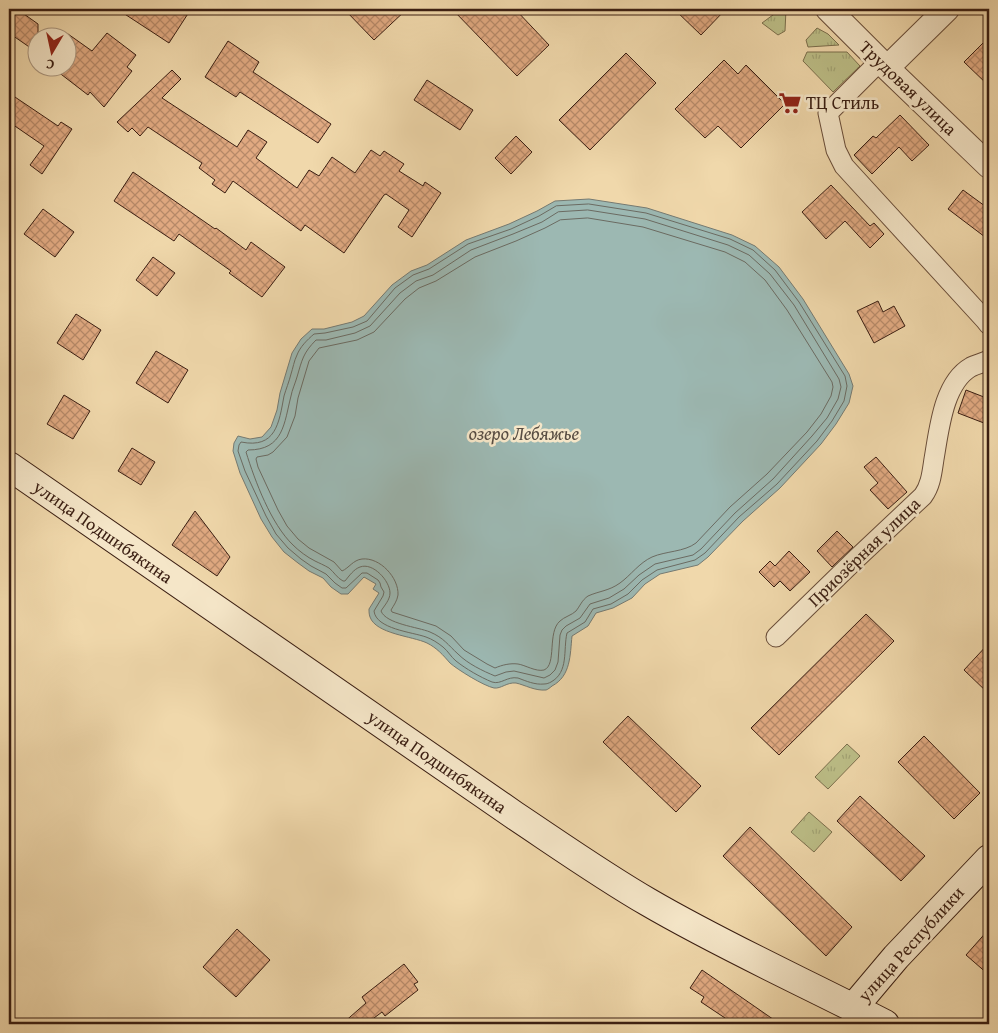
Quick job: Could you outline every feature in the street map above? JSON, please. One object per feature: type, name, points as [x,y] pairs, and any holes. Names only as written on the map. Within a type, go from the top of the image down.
[{"type":"main road","name":"улица Подшибякина","points":[[9,466],[514,816],[591,866],[648,902],[745,955],[885,1024]]},
{"type":"main road","name":"улица Республики","points":[[854,1008],[896,957],[989,859]]},
{"type":"street","name":"Трудовая улица","points":[[828,9],[989,166]]},
{"type":"street","points":[[947,9],[828,113],[836,150],[844,166],[989,325]]},
{"type":"street","name":"Приозёрная улица","points":[[776,637],[928,490],[942,414],[947,398],[953,387],[970,368],[989,360]]},
{"type":"green space","points":[[781,9],[786,9],[785,31],[778,35],[762,23]]},
{"type":"green space","points":[[817,28],[828,34],[839,45],[808,47],[806,40]]},
{"type":"green space","points":[[807,52],[847,52],[860,66],[833,92],[803,61]]},
{"type":"green space","points":[[847,744],[860,756],[828,789],[815,777]]},
{"type":"green space","points":[[809,812],[832,832],[814,852],[791,832]]},
{"type":"water","name":"озеро Лебяжье","points":[[589,199],[647,208],[732,235],[755,246],[779,267],[803,299],[849,374],[853,386],[849,403],[821,444],[780,488],[743,521],[708,557],[698,565],[660,574],[645,584],[632,598],[613,608],[596,613],[588,626],[572,636],[570,658],[566,671],[558,682],[548,689],[538,690],[516,683],[494,688],[459,670],[437,649],[427,643],[387,631],[374,623],[370,617],[369,609],[379,593],[373,589],[376,584],[364,577],[348,594],[341,594],[323,578],[309,571],[284,552],[261,519],[240,473],[233,451],[234,443],[238,436],[250,439],[262,437],[271,427],[292,353],[301,339],[312,329],[324,329],[352,322],[364,316],[392,285],[411,271],[427,265],[466,240],[509,224],[555,201]]},
{"type":"building","points":[[9,9],[17,9],[38,24],[38,28],[28,28],[28,46],[9,33]]},
{"type":"building","points":[[117,9],[191,9],[169,43]]},
{"type":"building","points":[[344,9],[407,9],[374,40]]},
{"type":"building","points":[[452,9],[515,9],[549,45],[517,76]]},
{"type":"building","points":[[674,9],[726,9],[701,35]]},
{"type":"building","points":[[107,33],[136,55],[127,67],[132,71],[104,107],[90,92],[88,95],[66,78],[78,78],[78,41],[92,51]]},
{"type":"building","points":[[989,37],[989,86],[964,62]]},
{"type":"building","points":[[228,41],[259,62],[253,72],[331,124],[318,143],[240,92],[236,97],[205,77]]},
{"type":"building","points":[[626,53],[656,83],[590,150],[559,120]]},
{"type":"building","points":[[724,60],[738,74],[746,65],[785,104],[741,148],[718,126],[705,138],[675,109]]},
{"type":"building","points":[[172,70],[181,79],[162,98],[237,147],[248,130],[267,142],[256,158],[297,188],[309,170],[319,176],[332,157],[355,173],[371,150],[380,156],[384,151],[404,164],[399,171],[423,186],[425,182],[441,193],[412,237],[398,227],[409,210],[386,194],[384,195],[344,253],[305,225],[301,231],[233,181],[225,193],[212,184],[215,180],[199,168],[202,163],[148,127],[140,136],[132,128],[128,132],[117,122]]},
{"type":"building","points":[[427,80],[473,110],[460,130],[414,100]]},
{"type":"building","points":[[9,93],[58,126],[61,122],[72,129],[42,174],[30,165],[44,146],[9,122]]},
{"type":"building","points":[[900,115],[929,145],[912,161],[899,147],[872,174],[854,155],[873,136],[876,138]]},
{"type":"building","points":[[516,136],[532,152],[511,174],[495,158]]},
{"type":"building","points":[[133,172],[246,250],[251,242],[285,267],[262,297],[229,273],[231,271],[179,234],[174,241],[114,201]]},
{"type":"building","points":[[831,185],[870,226],[874,223],[884,234],[870,248],[845,221],[826,239],[802,212]]},
{"type":"building","points":[[963,190],[989,209],[989,240],[948,209]]},
{"type":"building","points":[[43,209],[74,232],[55,257],[24,234]]},
{"type":"building","points":[[153,257],[175,273],[157,296],[136,280]]},
{"type":"building","points":[[878,301],[883,312],[894,306],[905,326],[874,343],[857,311]]},
{"type":"building","points":[[76,314],[101,330],[83,360],[57,343]]},
{"type":"building","points":[[156,351],[188,370],[168,403],[136,383]]},
{"type":"building","points":[[966,390],[989,399],[989,425],[958,413]]},
{"type":"building","points":[[64,395],[90,411],[73,439],[47,424]]},
{"type":"building","points":[[132,448],[155,462],[141,485],[118,471]]},
{"type":"building","points":[[876,457],[907,492],[888,509],[870,490],[878,483],[864,467]]},
{"type":"building","points":[[195,511],[230,557],[217,576],[172,545]]},
{"type":"building","points":[[837,531],[853,547],[832,567],[817,551]]},
{"type":"building","points":[[789,551],[810,572],[790,591],[780,581],[774,587],[759,572],[770,561],[775,566]]},
{"type":"building","points":[[866,614],[894,641],[779,755],[751,728]]},
{"type":"building","points":[[989,643],[989,694],[964,670]]},
{"type":"building","points":[[628,716],[701,786],[676,812],[603,742]]},
{"type":"building","points":[[924,736],[980,793],[954,819],[898,762]]},
{"type":"building","points":[[860,796],[925,856],[901,881],[837,821]]},
{"type":"building","points":[[750,827],[852,927],[826,956],[723,856]]},
{"type":"building","points":[[237,929],[270,960],[236,997],[203,967]]},
{"type":"building","points":[[989,929],[989,975],[966,955]]},
{"type":"building","points":[[404,964],[418,982],[414,984],[418,990],[385,1016],[382,1012],[366,1024],[342,1024],[366,1003],[362,997]]},
{"type":"building","points":[[702,970],[780,1024],[734,1024],[701,1002],[704,997],[690,988]]},
{"type":"place","name":"ТЦ Стиль","points":[[790,103]]}]
